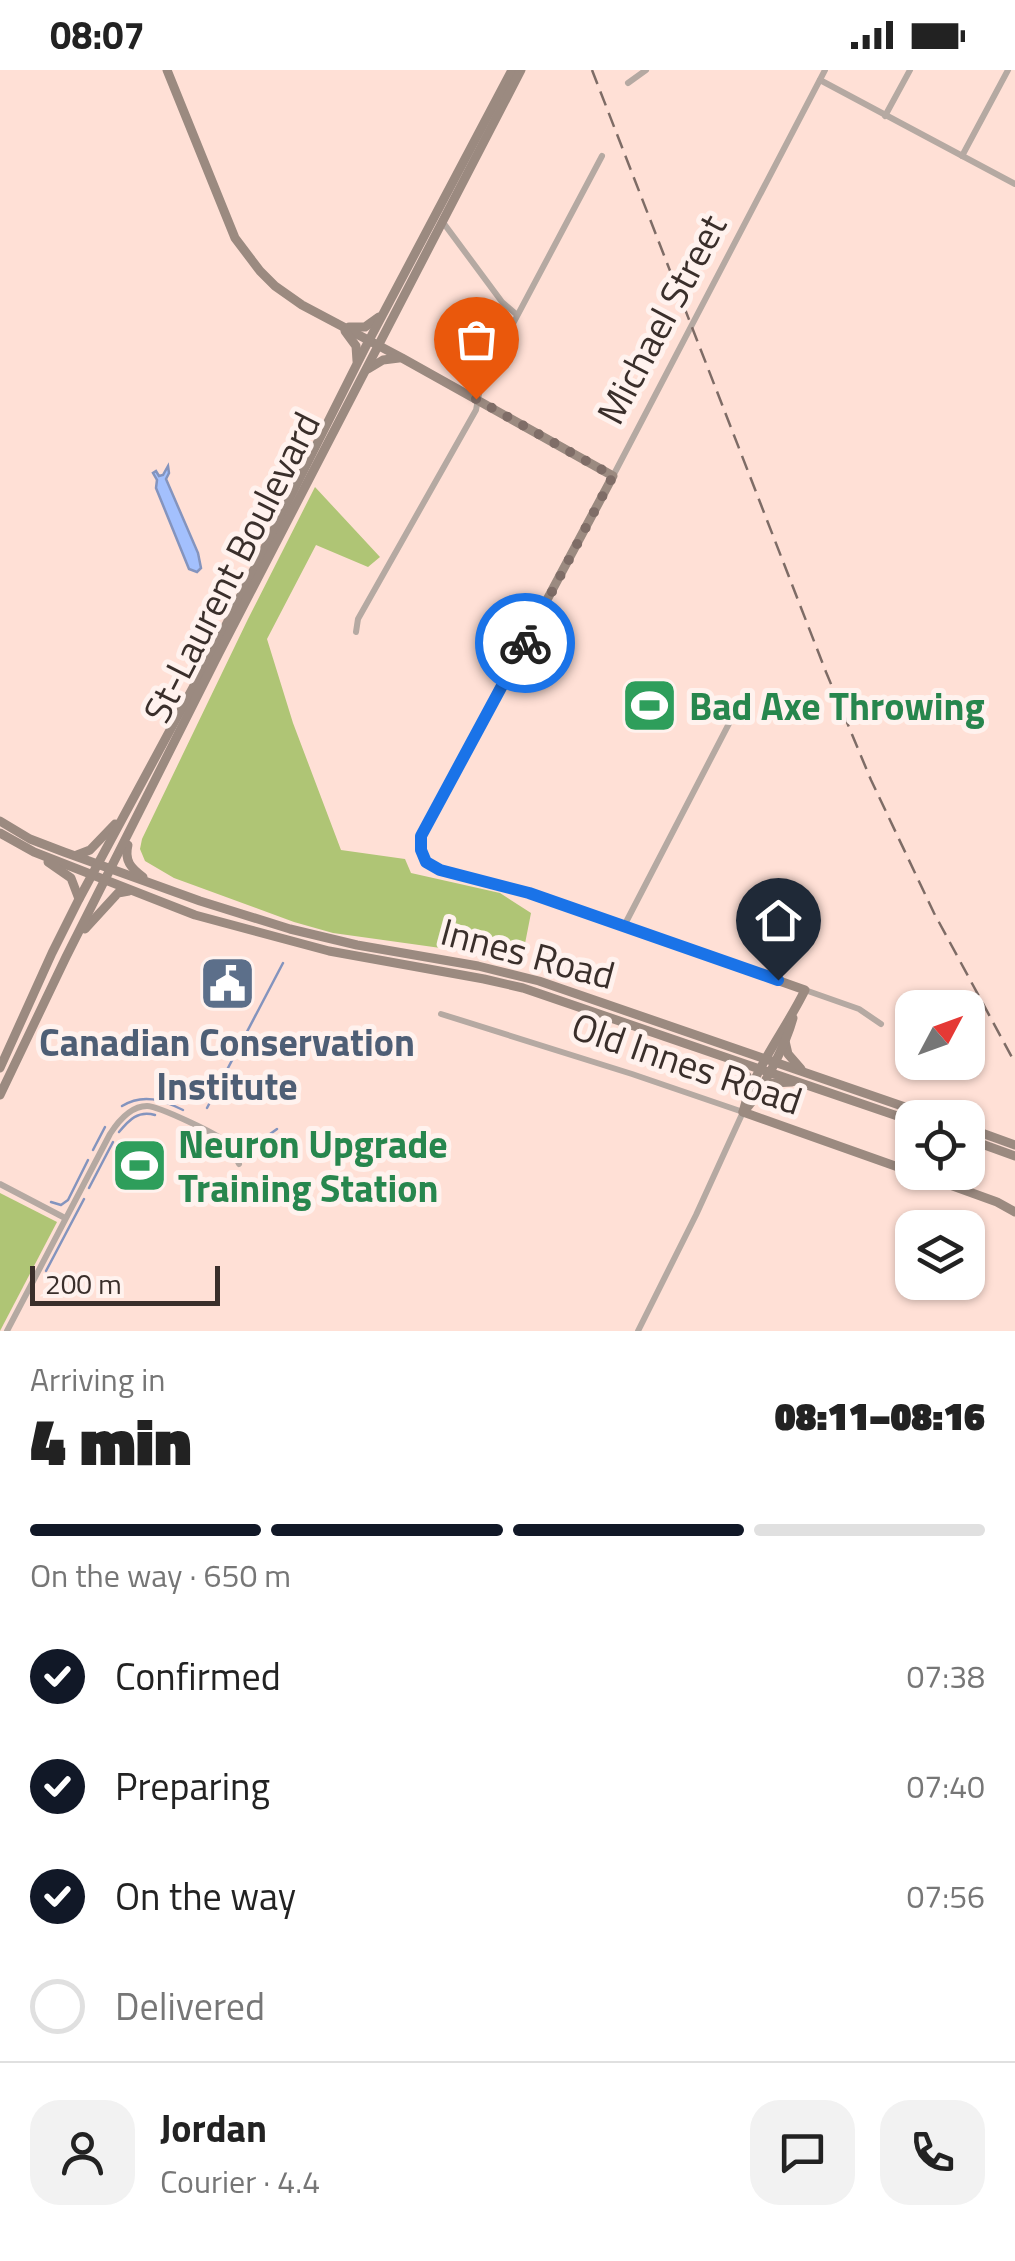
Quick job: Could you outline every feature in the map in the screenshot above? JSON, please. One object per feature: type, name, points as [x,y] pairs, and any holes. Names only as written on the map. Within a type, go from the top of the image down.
[{"type":"main road","points":[[167,70],[235,238],[275,286],[302,305],[613,476]]},
{"type":"main road","name":"St-Laurent Boulevard","points":[[0,1095],[218,649],[374,343],[385,312],[512,70]]},
{"type":"main road","name":"St-Laurent Boulevard","points":[[374,343],[388,325],[521,70]]},
{"type":"main road","points":[[340,325],[365,328],[385,312]]},
{"type":"main road","points":[[340,325],[356,346],[361,368],[402,358]]},
{"type":"main road","points":[[388,325],[391,344],[402,358]]},
{"type":"main road","name":"Michael Street","points":[[613,476],[421,836],[421,850],[426,862],[440,870],[529,893],[624,926]]},
{"type":"main road","name":"St-Laurent Boulevard","points":[[0,1068],[79,900],[218,649]]},
{"type":"main road","points":[[75,856],[99,842],[133,800]]},
{"type":"main road","name":"Innes Road","points":[[0,822],[30,838],[153,885],[315,936],[518,974],[895,1103]]},
{"type":"main road","points":[[131,828],[128,862],[153,885]]},
{"type":"main road","points":[[0,833],[71,878],[79,900]]},
{"type":"main road","name":"Innes Road","points":[[34,852],[195,915],[315,948],[522,988],[895,1115]]},
{"type":"main road","points":[[74,942],[112,899],[131,891]]},
{"type":"main road","points":[[624,926],[805,990],[771,1059]]},
{"type":"main road","points":[[743,1112],[764,1070],[785,1040],[795,1011]]},
{"type":"main road","points":[[785,1040],[788,1054],[803,1071]]},
{"type":"main road","points":[[727,1057],[746,1074],[753,1092]]},
{"type":"main road","points":[[753,1092],[776,1082],[800,1082]]},
{"type":"main road","name":"Old Innes Road","points":[[743,1112],[895,1166]]},
{"type":"main road","points":[[985,1134],[1015,1145]]},
{"type":"main road","points":[[985,1146],[1015,1156]]},
{"type":"main road","name":"Old Innes Road","points":[[963,1190],[1015,1212]]},
{"type":"street","points":[[628,83],[646,70]]},
{"type":"street","name":"Michael Street","points":[[613,476],[825,70]]},
{"type":"street","points":[[886,116],[910,70]]},
{"type":"street","points":[[962,156],[1008,70]]},
{"type":"street","points":[[820,80],[1015,184]]},
{"type":"street","points":[[356,632],[358,619],[476,410],[480,384],[602,156]]},
{"type":"street","points":[[442,221],[502,302],[516,314]]},
{"type":"street","points":[[624,926],[734,712]]},
{"type":"street","points":[[805,990],[859,1009],[882,1024]]},
{"type":"street","name":"Old Innes Road","points":[[441,1014],[743,1112]]},
{"type":"street","points":[[7,1331],[114,1127],[132,1111],[146,1106],[161,1109],[226,1142],[240,1164]]},
{"type":"street","points":[[638,1331],[743,1112]]},
{"type":"street","points":[[0,1184],[65,1218]]},
{"type":"green space","points":[[315,487],[380,557],[368,567],[316,545],[267,639],[293,723],[341,850],[405,859],[411,873],[500,893],[531,913],[521,964],[498,956],[333,933],[174,878],[145,861],[140,849],[142,839]]},
{"type":"green space","points":[[0,1193],[57,1222],[0,1331]]},
{"type":"water","points":[[168,466],[166,479],[198,553],[201,568],[197,572],[189,569],[156,488],[153,473],[163,475]]},
{"type":"waterway","points":[[207,1108],[283,963]]},
{"type":"waterway","points":[[122,1106],[153,1099],[183,1110]]},
{"type":"waterway","points":[[119,1132],[139,1115],[155,1115]]},
{"type":"waterway","points":[[93,1150],[105,1127]]},
{"type":"waterway","points":[[248,1150],[277,1129]]},
{"type":"waterway","points":[[89,1188],[113,1142]]},
{"type":"waterway","points":[[51,1202],[61,1205],[68,1200],[88,1160]]},
{"type":"waterway","points":[[46,1271],[84,1199]]},
{"type":"railway","points":[[592,70],[871,780],[934,913],[1015,1063]]},
{"type":"way so far","points":[[476,399],[613,476],[525,643]]},
{"type":"place","name":"Bad Axe Throwing","points":[[650,706]]},
{"type":"place","name":"Canadian Conservation Institute","points":[[227,984]]},
{"type":"place","name":"Neuron Upgrade Training Station","points":[[139,1166]]},
{"type":"route","points":[[525,643],[421,836],[426,862],[440,870],[529,893],[778,980]]}]
